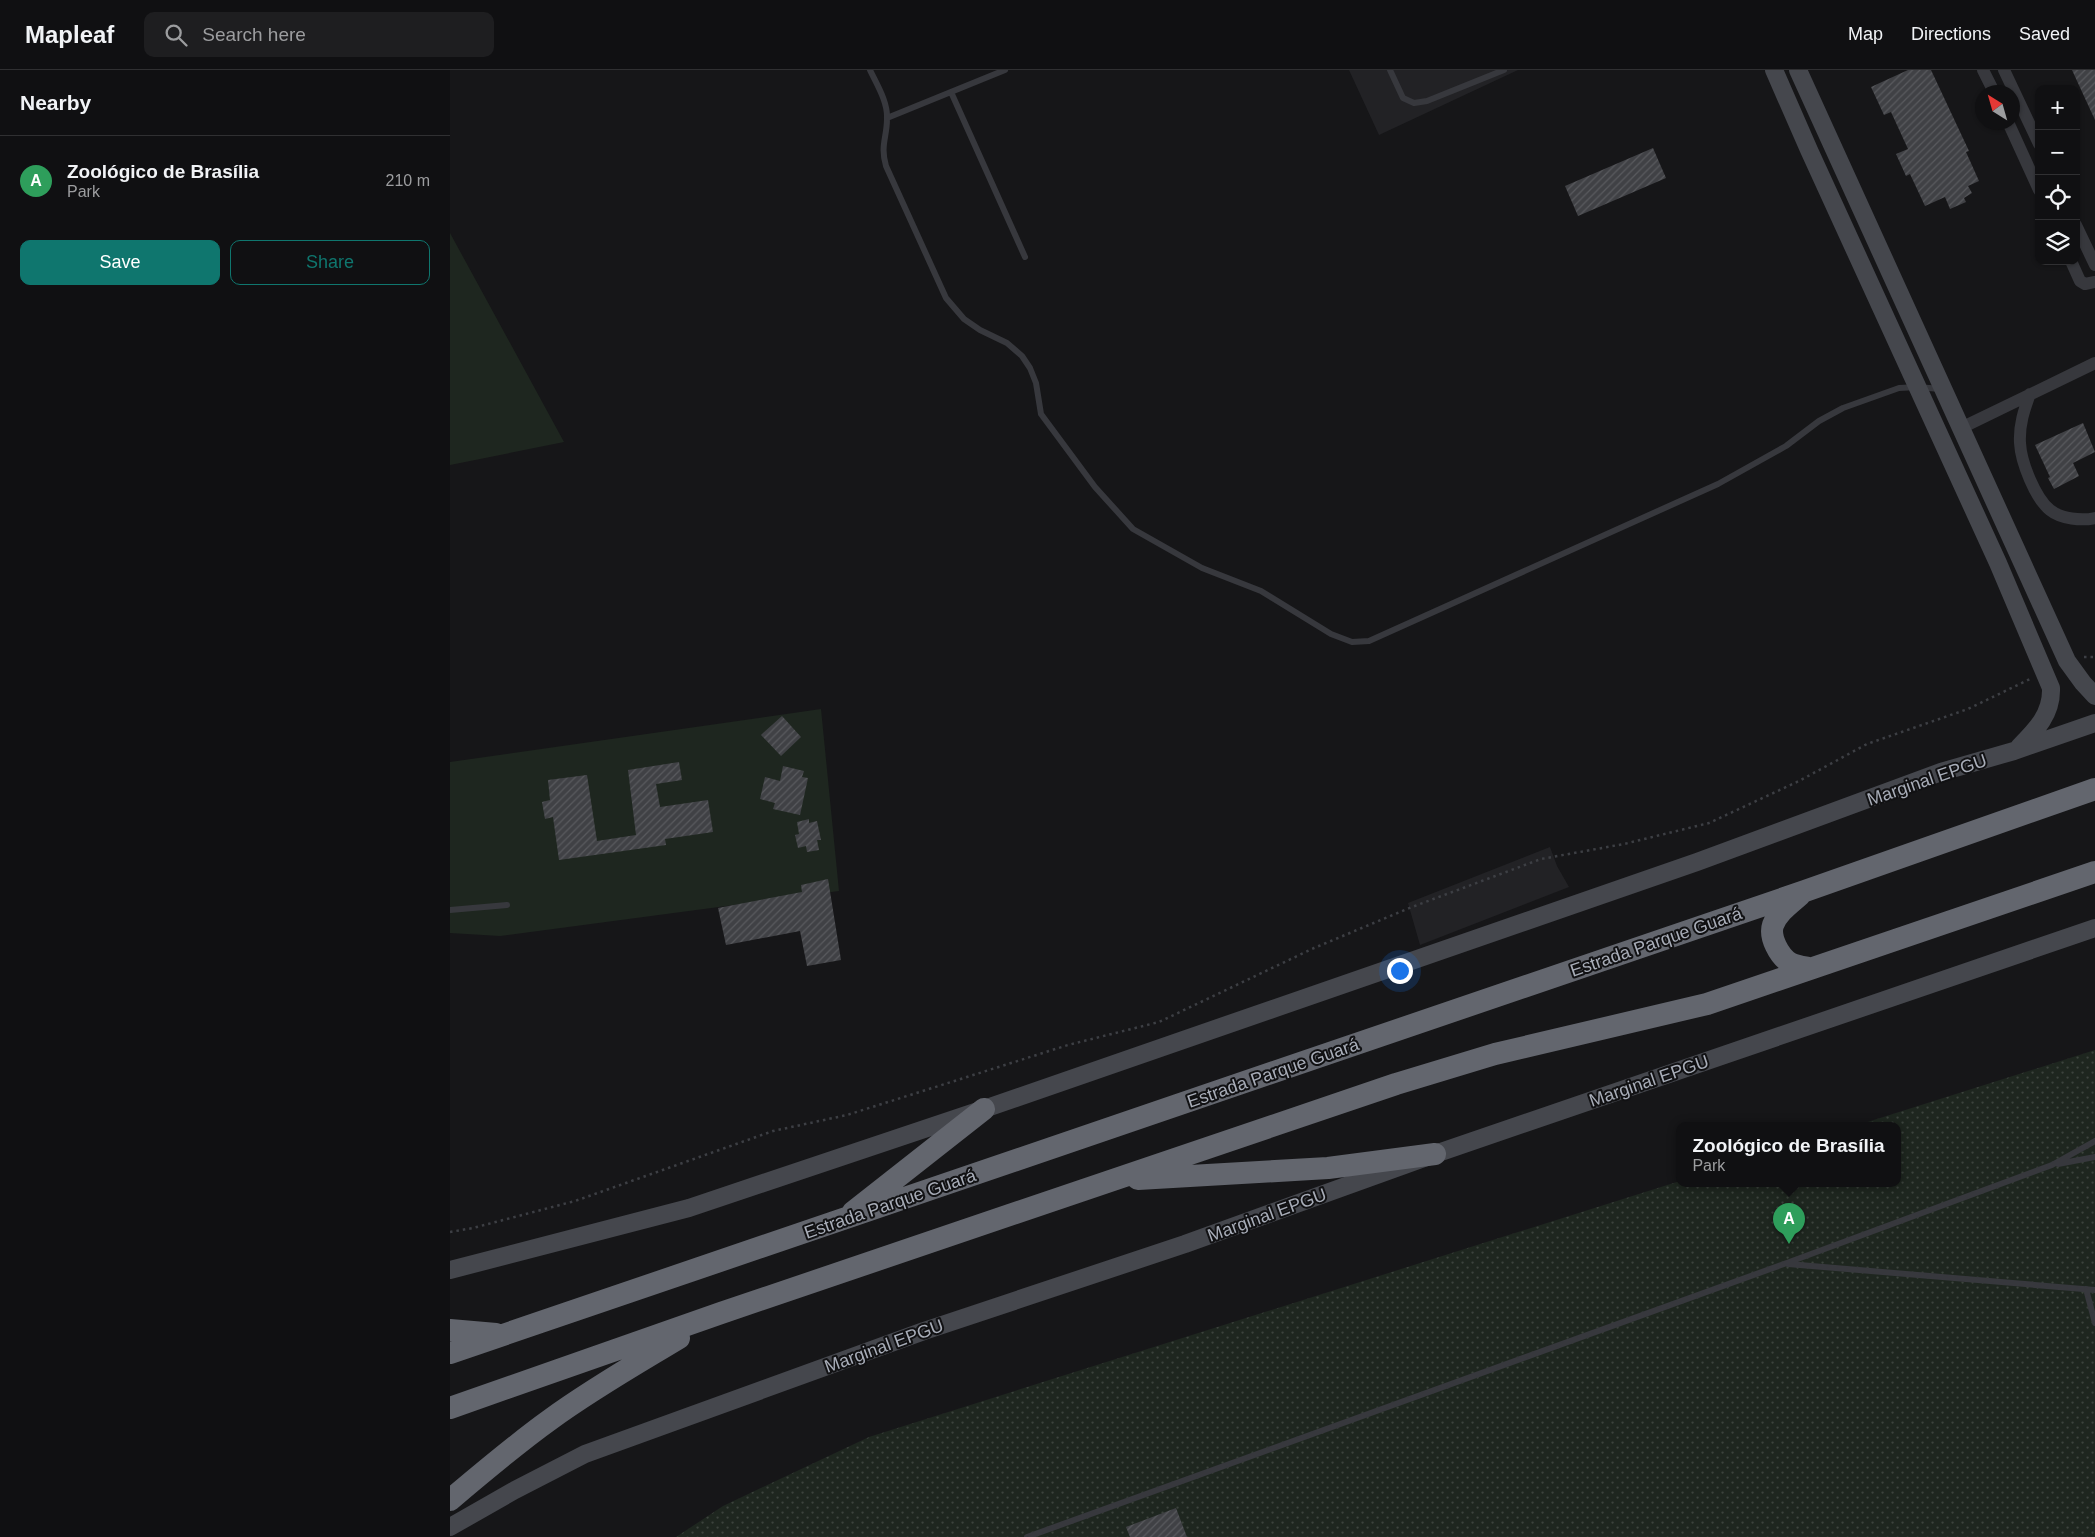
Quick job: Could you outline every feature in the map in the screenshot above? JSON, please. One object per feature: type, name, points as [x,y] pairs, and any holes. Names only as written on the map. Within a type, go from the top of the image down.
[{"type":"highway","name":"Estrada Parque Guará","points":[[450,1353],[842,1221],[1805,891],[2095,789]]},
{"type":"highway","points":[[450,1408],[721,1313],[1414,1079],[1495,1054],[1707,1004],[2095,872]]},
{"type":"highway","points":[[1805,891],[1782,911],[1773,926],[1773,939],[1786,959],[1792,964],[1809,968]]},
{"type":"highway","points":[[842,1221],[984,1109]]},
{"type":"highway","points":[[1115,1180],[1328,1168],[1435,1154]]},
{"type":"highway","points":[[450,1500],[489,1466],[551,1419],[607,1381],[721,1313]]},
{"type":"highway","points":[[450,1330],[504,1334]]},
{"type":"street","points":[[1774,70],[1998,563],[2051,688],[2051,702],[2036,730],[2014,752]]},
{"type":"street","points":[[1983,70],[1990,85]]},
{"type":"street","points":[[2004,70],[2035,136]]},
{"type":"street","points":[[1800,71],[2067,661],[2095,696]]},
{"type":"street","points":[[2012,130],[2035,181]]},
{"type":"street","points":[[2080,233],[2095,265]]},
{"type":"street","points":[[2074,265],[2080,281],[2085,284],[2095,282]]},
{"type":"street","points":[[1961,428],[2093,365]]},
{"type":"street","points":[[2030,394],[2023,414],[2020,446],[2026,470],[2036,492],[2050,510],[2056,513],[2077,519],[2095,518]]},
{"type":"street","name":"Marginal EPGU","points":[[450,1270],[689,1208],[984,1109],[1697,862],[1940,772],[2014,752],[2095,723]]},
{"type":"street","name":"Marginal EPGU","points":[[450,1528],[515,1490],[585,1454],[924,1331],[1185,1244],[1435,1154],[2095,928]]},
{"type":"lane","points":[[870,70],[885,105],[888,118],[882,154],[946,298],[964,319],[980,330],[1007,343],[1022,356],[1030,368],[1036,383],[1041,414],[1104,498],[1133,529],[1202,568],[1261,591],[1331,634],[1352,642],[1369,641],[1718,484],[1786,446],[1819,421],[1843,408],[1899,388],[1944,389]]},
{"type":"lane","points":[[888,118],[1005,70]]},
{"type":"lane","points":[[1390,70],[1403,98],[1414,103],[1427,101],[1504,70]]},
{"type":"lane","points":[[951,92],[1025,257]]},
{"type":"lane","points":[[450,910],[506,905]]},
{"type":"lane","points":[[1027,1537],[1784,1264],[2052,1165],[2095,1141]]},
{"type":"lane","points":[[2052,1165],[2095,1157]]},
{"type":"lane","points":[[1784,1264],[2095,1290]]},
{"type":"lane","points":[[2086,1289],[2095,1323]]},
{"type":"path","points":[[2067,661],[2095,657]]},
{"type":"path","points":[[450,1232],[473,1228],[575,1201],[773,1131],[847,1116],[1068,1045],[1159,1022],[1314,948],[1541,859],[1624,844],[1709,823],[1799,781],[1867,744],[1968,709],[2043,672]]},
{"type":"shaded area","points":[[1349,70],[1518,70],[1379,135]]},
{"type":"shaded area","points":[[450,233],[564,442],[450,465]]},
{"type":"shaded area","points":[[821,709],[839,891],[500,936],[450,933],[450,762]]},
{"type":"shaded area","points":[[1550,847],[1557,866],[1569,887],[1420,945],[1408,903]]},
{"type":"shaded area","points":[[2095,1050],[2095,1537],[676,1537],[723,1506],[869,1437],[1676,1182],[1676,1187],[1901,1187],[1901,1122],[1867,1122]]},
{"type":"building","points":[[1908,70],[1931,70],[1969,151],[1966,152],[1979,181],[1968,186],[1972,193],[1964,198],[1966,202],[1950,209],[1945,197],[1925,206],[1910,174],[1906,176],[1896,154],[1908,149],[1891,112],[1884,115],[1871,87]]},
{"type":"building","points":[[2072,70],[2095,70],[2095,120],[2080,85]]},
{"type":"building","points":[[1653,148],[1666,178],[1578,216],[1565,186]]},
{"type":"building","points":[[2083,423],[2095,452],[2073,463],[2079,476],[2054,489],[2035,445]]},
{"type":"building","points":[[782,716],[801,737],[781,756],[761,735]]},
{"type":"building","points":[[679,762],[682,780],[656,784],[660,807],[708,800],[713,832],[665,839],[666,845],[559,860],[553,817],[545,819],[542,802],[550,800],[548,780],[587,775],[597,841],[636,835],[628,770]]},
{"type":"building","points":[[783,766],[804,771],[802,777],[808,778],[800,815],[773,809],[775,803],[760,799],[765,777],[780,781]]},
{"type":"building","points":[[809,819],[809,823],[817,821],[821,840],[817,840],[819,850],[807,852],[806,846],[798,848],[795,835],[799,834],[797,822]]},
{"type":"building","points":[[828,879],[841,960],[807,966],[800,931],[726,945],[718,908],[802,892],[801,885]]},
{"type":"building","points":[[1176,1508],[1187,1537],[1130,1537],[1126,1527]]},
{"type":"place","name":"Zoológico de Brasília","points":[[1789,1244]]}]
